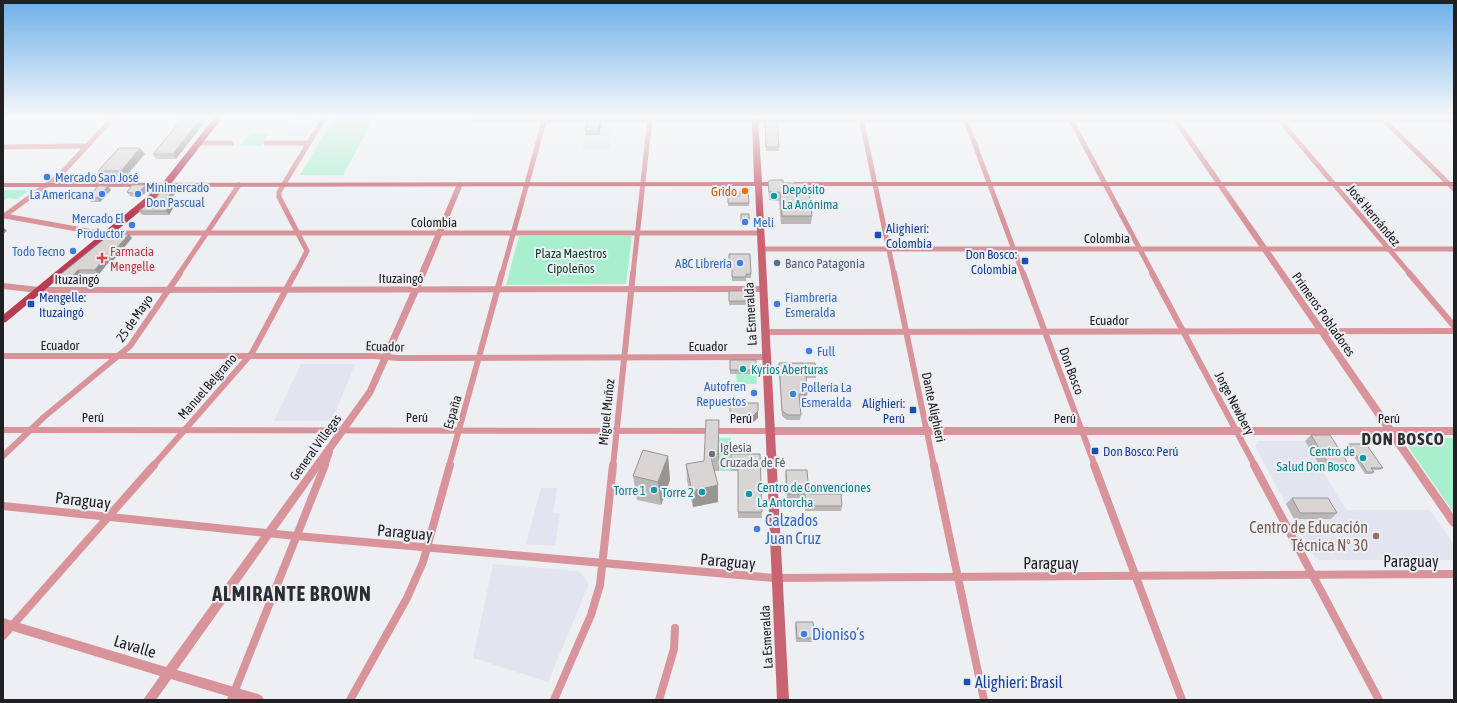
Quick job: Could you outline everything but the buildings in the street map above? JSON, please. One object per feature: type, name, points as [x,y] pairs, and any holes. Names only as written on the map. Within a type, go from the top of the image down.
[{"type":"main road","points":[[3,320],[166,185],[193,151]]},
{"type":"main road","name":"La Esmeralda","points":[[756,151],[783,700]]},
{"type":"main road","points":[[3,185],[1334,184],[1452,186]]},
{"type":"street","points":[[4,216],[64,172],[83,151]]},
{"type":"street","points":[[283,185],[304,151]]},
{"type":"street","name":"España","points":[[350,700],[418,576],[480,358],[536,151]]},
{"type":"street","name":"Miguel Muñoz","points":[[554,700],[594,608],[598,592],[647,151]]},
{"type":"street","name":"Dante Alighieri","points":[[868,151],[984,700]]},
{"type":"street","name":"Don Bosco","points":[[977,151],[1182,700]]},
{"type":"street","name":"Jorge Newbery","points":[[1087,151],[1380,700]]},
{"type":"street","name":"Primeros Pobladores","points":[[1196,151],[1454,523]]},
{"type":"street","name":"José Hernández","points":[[1306,151],[1454,326]]},
{"type":"street","points":[[1416,151],[1452,186]]},
{"type":"street","name":"General Villegas","points":[[149,700],[370,392],[416,289],[460,184]]},
{"type":"street","name":"25 de Mayo","points":[[3,456],[52,410],[120,356],[132,344],[239,185]]},
{"type":"street","name":"Manuel Belgrano","points":[[3,636],[7,625],[108,517],[250,356],[258,345],[307,251],[279,195],[283,185]]},
{"type":"street","name":"Colombia","points":[[4,216],[86,231],[108,233],[760,232]]},
{"type":"street","name":"Colombia","points":[[760,249],[1454,249]]},
{"type":"street","name":"Ituzaingó","points":[[3,286],[39,290],[762,288]]},
{"type":"street","name":"Ecuador","points":[[765,332],[1454,331]]},
{"type":"street","name":"Ecuador","points":[[3,356],[480,358],[766,357]]},
{"type":"street","name":"Perú","points":[[3,430],[1454,431]]},
{"type":"street","points":[[233,696],[332,445]]},
{"type":"street","name":"Paraguay","points":[[3,506],[296,536],[602,564],[777,578],[1454,574]]},
{"type":"street","name":"Lavalle","points":[[7,625],[169,673],[233,696],[258,700]]},
{"type":"street","points":[[659,700],[674,649],[675,628]]},
{"type":"shaded area","points":[[301,364],[355,364],[332,421],[274,421]]},
{"type":"shaded area","name":"Centro de Educación Técnica N° 30","points":[[1258,441],[1305,441],[1346,510],[1430,510],[1454,545],[1454,560],[1320,560],[1314,556],[1255,446]]},
{"type":"shaded area","points":[[541,488],[557,488],[553,513],[560,514],[555,546],[526,544]]},
{"type":"shaded area","points":[[493,564],[579,571],[589,584],[548,682],[473,658]]},
{"type":"green space","points":[[314,151],[356,151],[343,175],[300,175]]},
{"type":"green space","points":[[3,190],[26,190],[27,192],[17,199],[8,198],[4,200]]},
{"type":"green space","name":"Plaza Maestros Cipoleños","points":[[519,236],[632,236],[626,284],[506,285]]},
{"type":"green space","points":[[736,374],[756,374],[757,384],[737,384]]},
{"type":"green space","points":[[719,438],[731,438],[731,471],[719,471]]},
{"type":"green space","points":[[1402,438],[1454,438],[1454,513]]},
{"type":"place","name":"Mercado San José","points":[[47,177]]},
{"type":"place","name":"Grido","points":[[745,191]]},
{"type":"place","name":"La Americana","points":[[102,194]]},
{"type":"place","name":"Minimercado Don Pascual","points":[[138,194]]},
{"type":"place","name":"Depósito La Anónima","points":[[774,196]]},
{"type":"place","name":"Meli","points":[[745,222]]},
{"type":"place","name":"Mercado El Productor","points":[[132,225]]},
{"type":"place","name":"Alighieri: Colombia","points":[[878,235]]},
{"type":"place","name":"Todo Tecno","points":[[73,251]]},
{"type":"place","name":"Farmacia Mengelle","points":[[102,258]]},
{"type":"place","name":"Don Bosco: Colombia","points":[[1025,261]]},
{"type":"place","name":"ABC Librería","points":[[740,263]]},
{"type":"place","name":"Banco Patagonia","points":[[777,263]]},
{"type":"place","name":"Mengelle: Ituzaingó","points":[[31,304]]},
{"type":"place","name":"Fiambrería Esmeralda","points":[[777,304]]},
{"type":"place","name":"Full","points":[[809,351]]},
{"type":"place","name":"Kyrios Aberturas","points":[[743,369]]},
{"type":"place","name":"Autofren Repuestos","points":[[754,393]]},
{"type":"place","name":"Pollería La Esmeralda","points":[[793,394]]},
{"type":"place","name":"Alighieri: Perú","points":[[913,410]]},
{"type":"place","name":"Don Bosco: Perú","points":[[1095,451]]},
{"type":"place","name":"Iglesia Cruzada de Fé","points":[[712,454]]},
{"type":"place","name":"Centro de Salud Don Bosco","points":[[1363,458]]},
{"type":"place","name":"Torre 1","points":[[654,490]]},
{"type":"place","name":"Torre 2","points":[[702,492]]},
{"type":"place","name":"Centro de Convenciones La Antorcha","points":[[749,494]]},
{"type":"place","name":"Calzados Juan Cruz","points":[[757,529]]},
{"type":"place","name":"Centro de Educación Técnica N° 30","points":[[1376,536]]},
{"type":"place","name":"Dioniso´s","points":[[804,634]]},
{"type":"place","name":"Alighieri: Brasil","points":[[967,682]]},
{"type":"district","name":"DON BOSCO","points":[[1403,439]]},
{"type":"district","name":"ALMIRANTE BROWN","points":[[292,594]]}]
